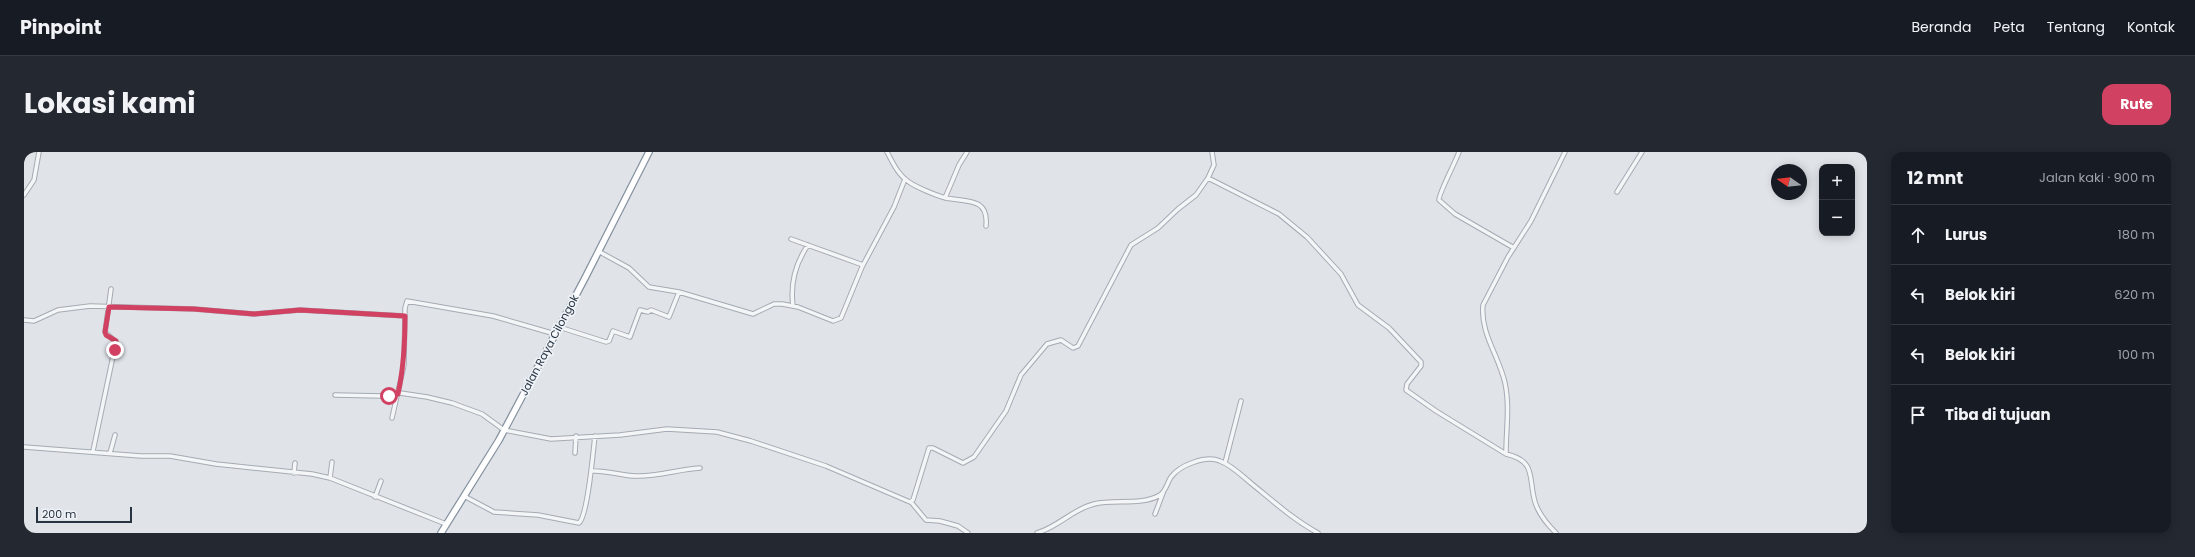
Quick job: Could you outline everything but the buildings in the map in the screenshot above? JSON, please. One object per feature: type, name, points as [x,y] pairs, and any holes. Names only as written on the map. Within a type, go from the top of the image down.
[{"type":"highway","name":"Jalan Raya Cilongok","points":[[441,533],[504,430],[559,327],[648,152]]},
{"type":"street","points":[[24,195],[34,180],[38,153],[34,152]]},
{"type":"street","points":[[887,152],[894,166],[906,179],[945,198],[965,200],[983,208],[987,214],[986,226]]},
{"type":"street","points":[[945,198],[959,165],[967,152]]},
{"type":"street","points":[[911,502],[929,448],[933,448],[963,463],[974,457],[1006,411],[1021,375],[1028,364],[1051,342],[1061,340],[1073,348],[1078,346],[1131,245],[1158,228],[1178,209],[1196,195],[1208,178],[1214,165],[1212,152]]},
{"type":"street","points":[[1460,152],[1438,199],[1456,214],[1514,248]]},
{"type":"street","points":[[1506,454],[1508,418],[1505,382],[1485,330],[1482,313],[1484,305],[1514,248],[1531,221],[1565,152]]},
{"type":"street","points":[[1617,192],[1642,152]]},
{"type":"street","points":[[1208,178],[1279,214],[1307,237],[1341,274],[1358,304],[1389,328],[1421,362],[1421,366],[1407,384],[1406,390],[1436,411],[1506,454],[1520,457],[1528,466],[1535,503],[1542,518],[1556,533]]},
{"type":"street","points":[[598,251],[629,268],[649,287],[679,292],[753,314],[774,304],[793,306],[833,321],[841,318],[863,265],[894,207],[906,179]]},
{"type":"street","points":[[791,238],[863,265]]},
{"type":"street","points":[[793,306],[792,294],[794,274],[800,258],[808,245]]},
{"type":"street","points":[[93,451],[116,342],[105,332],[111,289]]},
{"type":"street","points":[[559,327],[606,342],[609,341],[613,331],[630,337],[640,310],[648,312],[651,310],[669,317],[679,292]]},
{"type":"street","points":[[392,418],[404,365],[406,303],[411,300],[493,316],[555,334]]},
{"type":"street","points":[[24,320],[34,320],[58,310],[71,308],[109,307],[194,309],[254,314],[300,310],[405,316]]},
{"type":"street","points":[[335,395],[383,396],[398,394],[452,403],[482,414],[504,430],[551,439],[667,429],[717,432],[751,441],[826,466],[902,500],[911,502],[926,520],[940,521],[958,526],[968,533]]},
{"type":"street","points":[[1225,463],[1241,401]]},
{"type":"street","points":[[110,453],[114,435]]},
{"type":"street","points":[[575,453],[576,436]]},
{"type":"street","points":[[464,496],[494,512],[538,515],[579,523],[583,516],[591,471],[595,436]]},
{"type":"street","points":[[24,446],[141,456],[170,456],[216,464],[294,472],[330,478],[446,524]]},
{"type":"street","points":[[1155,514],[1163,492],[1175,474],[1197,460],[1208,458],[1225,463],[1269,497],[1293,518],[1318,533]]},
{"type":"street","points":[[330,478],[332,462]]},
{"type":"street","points":[[294,472],[295,463]]},
{"type":"street","points":[[591,471],[609,470],[637,476],[682,469],[700,468]]},
{"type":"street","points":[[375,497],[381,481]]},
{"type":"street","points":[[1038,533],[1093,504],[1154,498],[1163,492]]},
{"type":"route","points":[[115,350],[116,341],[106,335],[105,332],[109,307],[194,309],[254,314],[300,310],[405,316],[404,365],[401,382],[398,394],[389,396]]}]
